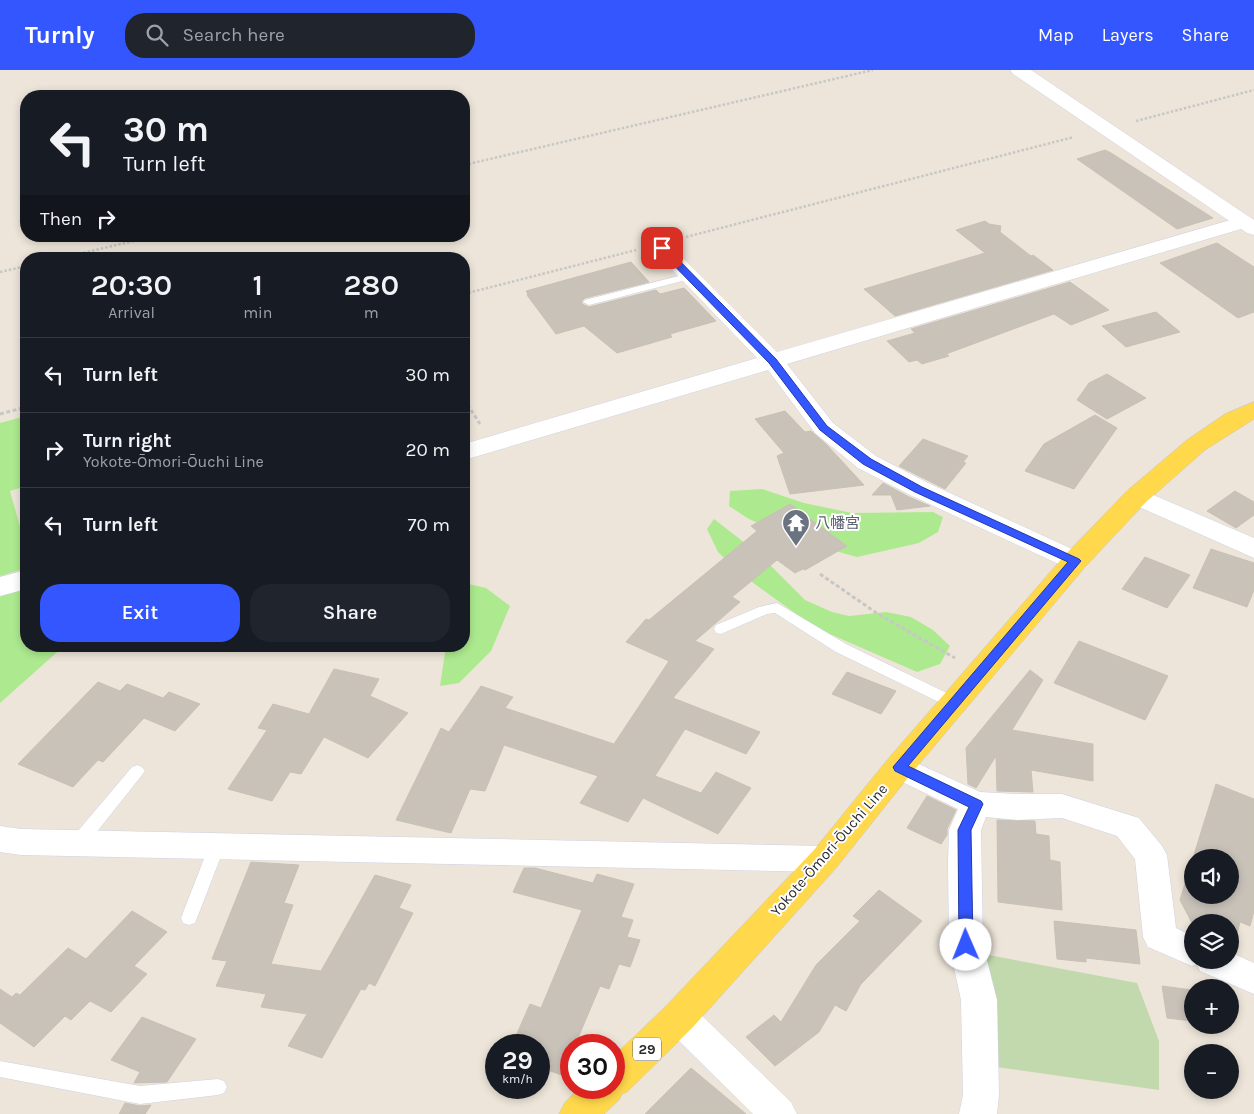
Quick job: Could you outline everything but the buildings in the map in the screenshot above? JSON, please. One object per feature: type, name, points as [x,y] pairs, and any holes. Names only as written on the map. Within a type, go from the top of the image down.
[{"type":"main road","name":"Yokote-Ōmori-Ōuchi Line","points":[[625,1069],[679,1017],[825,859],[899,767],[1075,561],[1137,496],[1196,445],[1234,419],[1254,409]]},
{"type":"main road","points":[[578,1114],[594,1099]]},
{"type":"street","points":[[1019,70],[1249,226]]},
{"type":"street","points":[[470,450],[773,361],[1249,226]]},
{"type":"street","points":[[670,244],[690,276],[773,361],[824,428],[867,462],[919,489],[1075,561]]},
{"type":"street","points":[[1137,496],[1254,549]]},
{"type":"street","points":[[0,587],[20,582]]},
{"type":"street","points":[[899,767],[976,804],[1017,807],[1062,806],[1128,827],[1150,855],[1160,937],[1184,948]]},
{"type":"street","points":[[976,804],[965,830],[964,863],[966,945],[979,1000],[981,1096],[978,1114]]},
{"type":"street","points":[[0,839],[21,842],[78,844],[825,859]]},
{"type":"street","points":[[1232,969],[1254,979]]},
{"type":"street","points":[[679,1017],[778,1114]]},
{"type":"lane","points":[[588,302],[690,276]]},
{"type":"lane","points":[[721,629],[764,610],[778,608],[840,648],[954,703]]},
{"type":"lane","points":[[78,844],[137,771]]},
{"type":"lane","points":[[189,918],[217,846]]},
{"type":"lane","points":[[0,1069],[140,1095],[218,1087]]},
{"type":"path","points":[[470,164],[873,70]]},
{"type":"path","points":[[670,244],[1254,90]]},
{"type":"path","points":[[87,252],[129,242]]},
{"type":"path","points":[[470,292],[640,249]]},
{"type":"path","points":[[0,272],[20,267]]},
{"type":"path","points":[[0,414],[20,409]]},
{"type":"path","points":[[820,574],[878,614],[980,672]]},
{"type":"green space","points":[[20,418],[20,488],[10,491],[20,527],[20,570],[0,576],[0,423]]},
{"type":"green space","points":[[762,489],[804,503],[852,513],[933,512],[943,517],[938,532],[919,543],[857,557],[810,544],[769,528],[749,519],[729,506],[730,491]]},
{"type":"green space","points":[[714,519],[759,554],[805,600],[832,612],[849,616],[886,612],[911,617],[933,630],[950,646],[940,664],[917,672],[823,631],[799,616],[741,574],[718,552],[707,529]]},
{"type":"green space","points":[[470,584],[486,588],[510,606],[491,651],[459,683],[440,686],[445,652],[470,652]]},
{"type":"green space","points":[[20,589],[20,652],[57,652],[0,703],[0,595]]},
{"type":"green space","points":[[983,954],[1137,983],[1159,1041],[1159,1090],[996,1067]]},
{"type":"place","name":"八幡宮","points":[[796,547]]},
{"type":"route","points":[[662,248],[773,361],[824,428],[867,462],[919,489],[1075,561],[899,767],[976,804],[965,830],[966,945]]}]
